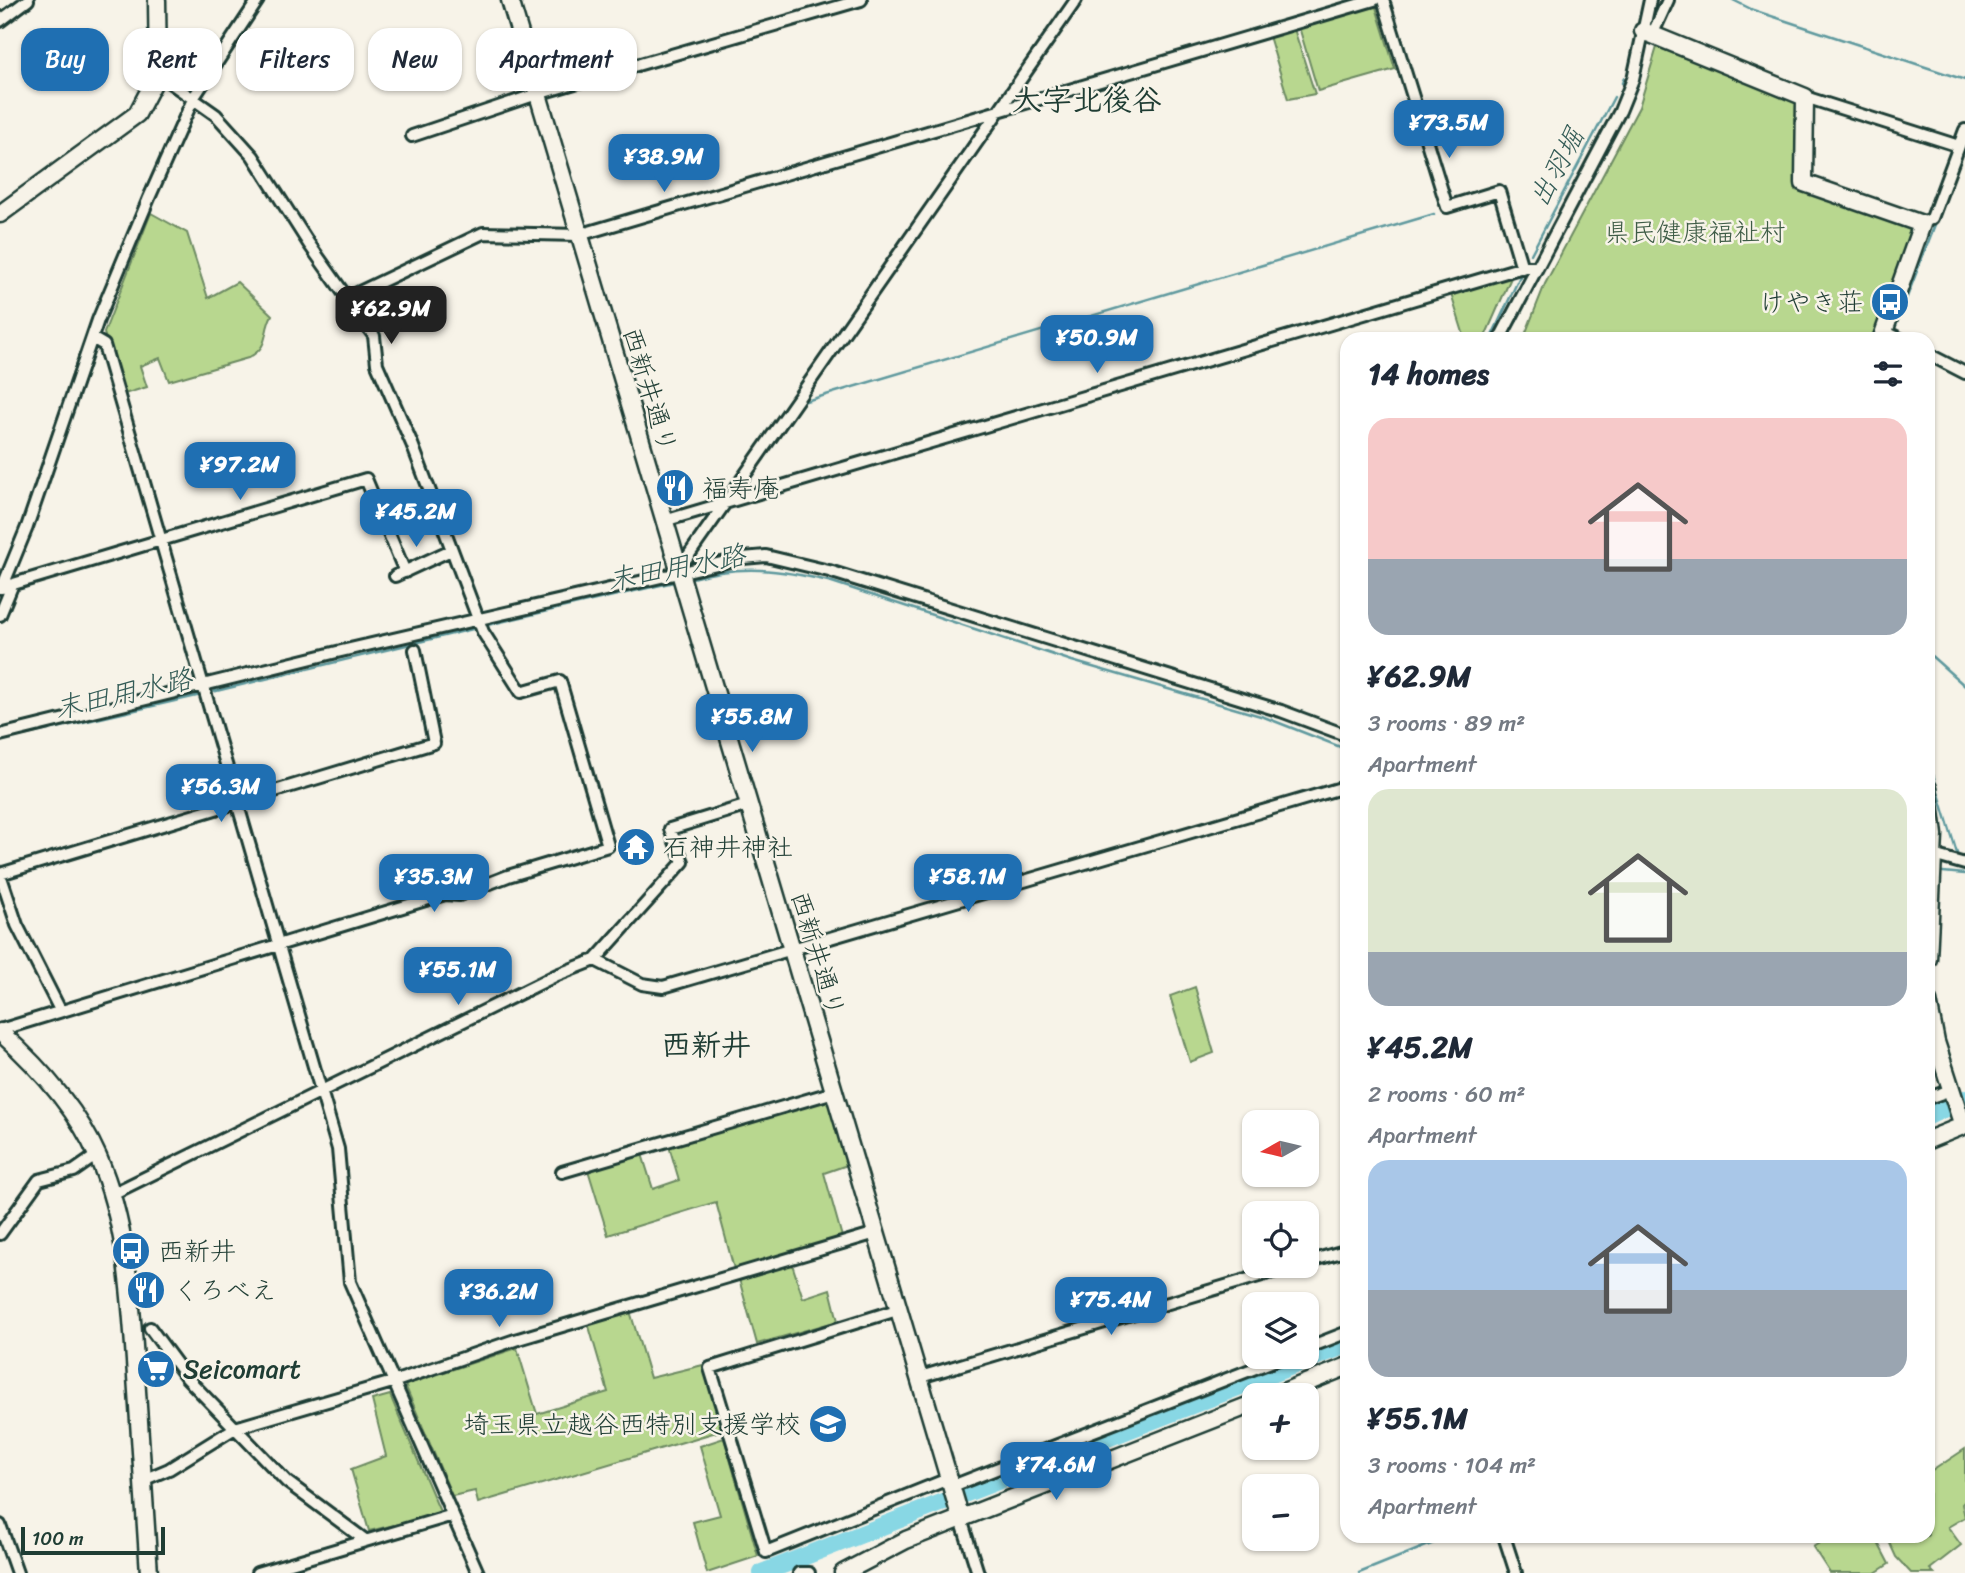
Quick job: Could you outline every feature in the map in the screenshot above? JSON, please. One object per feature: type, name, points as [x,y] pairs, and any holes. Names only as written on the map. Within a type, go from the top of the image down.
[{"type":"street","points":[[0,21],[28,0]]},
{"type":"street","points":[[157,0],[157,28]]},
{"type":"street","points":[[0,615],[4,587],[92,338],[194,97],[258,0]]},
{"type":"street","name":"西新井通り","points":[[510,0],[961,1519]]},
{"type":"street","points":[[412,136],[537,94],[861,0]]},
{"type":"street","points":[[678,568],[1076,0]]},
{"type":"street","points":[[347,298],[483,233],[579,235],[1374,0]]},
{"type":"street","points":[[1383,0],[1447,207],[1499,191],[1522,268]]},
{"type":"street","points":[[1504,332],[1620,111],[1647,33],[1650,0]]},
{"type":"street","points":[[1647,33],[1668,0]]},
{"type":"street","points":[[1647,33],[1805,97],[1959,146]]},
{"type":"street","points":[[0,214],[137,114],[149,91]]},
{"type":"street","points":[[149,1573],[126,1263],[112,1194],[97,1155],[46,1076],[0,1031],[60,1010],[445,894],[458,895],[508,876],[608,846],[560,681],[521,692],[478,619],[412,444],[377,364],[374,336],[253,156],[216,115],[185,91]]},
{"type":"street","points":[[1805,97],[1804,183],[1922,225]]},
{"type":"street","points":[[1884,332],[1922,225],[1932,218],[1965,130]]},
{"type":"street","points":[[664,521],[1522,268],[1536,267]]},
{"type":"street","points":[[92,338],[104,345],[204,686],[235,803],[338,1149],[350,1282],[396,1381],[478,1573]]},
{"type":"street","points":[[1935,358],[1965,373]]},
{"type":"street","points":[[4,587],[160,543],[366,479],[400,574],[451,550]]},
{"type":"street","points":[[0,735],[678,568],[766,556],[830,571],[945,610],[1281,711],[1340,733]]},
{"type":"street","points":[[60,1010],[17,925],[0,874],[433,743],[415,650]]},
{"type":"street","points":[[595,960],[642,984],[663,987],[1340,788]]},
{"type":"street","points":[[112,1194],[557,975],[595,960],[683,862],[670,829],[748,806]]},
{"type":"street","points":[[1935,856],[1965,864]]},
{"type":"street","points":[[1935,1037],[1964,1126],[1935,1137]]},
{"type":"street","points":[[1935,1096],[1951,1090]]},
{"type":"street","points":[[562,1172],[834,1092]]},
{"type":"street","points":[[0,1234],[39,1180],[74,1171],[97,1155]]},
{"type":"street","points":[[143,1480],[169,1469],[235,1428],[396,1381],[514,1340],[876,1233]]},
{"type":"street","points":[[1319,1258],[1340,1252]]},
{"type":"street","points":[[917,1378],[1252,1278]]},
{"type":"street","points":[[897,1310],[710,1368],[766,1552],[1252,1369]]},
{"type":"street","points":[[150,1328],[187,1378],[288,1482],[365,1540]]},
{"type":"street","points":[[1319,1343],[1340,1335]]},
{"type":"street","points":[[1306,1383],[1340,1369]]},
{"type":"street","points":[[843,1573],[897,1544],[1242,1408]]},
{"type":"street","points":[[257,1573],[453,1515]]},
{"type":"street","points":[[961,1519],[978,1573]]},
{"type":"street","points":[[0,1525],[17,1573]]},
{"type":"street","points":[[1506,1543],[1516,1573]]},
{"type":"street","points":[[799,1573],[809,1573]]},
{"type":"green space","points":[[1375,4],[1395,69],[1318,91],[1299,27]]},
{"type":"green space","points":[[1294,29],[1315,94],[1288,99],[1269,36]]},
{"type":"green space","name":"県民健康福祉村","points":[[1657,47],[1799,101],[1795,190],[1908,223],[1914,235],[1876,332],[1526,332],[1545,284],[1639,107]]},
{"type":"green space","points":[[151,213],[187,233],[208,298],[237,282],[272,315],[263,344],[248,358],[169,381],[160,358],[140,366],[147,387],[124,394],[104,333]]},
{"type":"green space","points":[[1513,273],[1487,332],[1463,332],[1450,291]]},
{"type":"green space","points":[[1195,987],[1214,1053],[1190,1062],[1170,996]]},
{"type":"green space","points":[[830,1098],[850,1164],[824,1173],[842,1237],[734,1269],[716,1202],[608,1235],[588,1170],[642,1154],[653,1189],[679,1180],[669,1146]]},
{"type":"green space","points":[[792,1264],[803,1298],[830,1289],[838,1321],[757,1344],[739,1279]]},
{"type":"green space","points":[[630,1311],[650,1378],[703,1365],[723,1430],[478,1503],[475,1491],[452,1496],[405,1385],[517,1348],[537,1414],[608,1392],[588,1323]]},
{"type":"green space","points":[[390,1395],[441,1514],[369,1531],[351,1469],[386,1456],[372,1400]]},
{"type":"green space","points":[[724,1438],[758,1556],[707,1573],[693,1522],[720,1515],[700,1446]]},
{"type":"green space","points":[[1965,1449],[1965,1501],[1962,1504],[1965,1517],[1948,1527],[1961,1545],[1930,1569],[1934,1573],[1911,1573],[1896,1557],[1890,1543],[1935,1543],[1935,1469]]},
{"type":"green space","points":[[1819,1543],[1878,1543],[1889,1564],[1875,1573],[1830,1573],[1813,1547]]},
{"type":"waterway","name":"出羽堀","points":[[1658,9],[1662,0]]},
{"type":"waterway","points":[[1733,0],[1753,10],[1965,80]]},
{"type":"waterway","points":[[1021,69],[1059,15]]},
{"type":"waterway","name":"出羽堀","points":[[1622,83],[1624,78]]},
{"type":"waterway","points":[[992,109],[1012,83]]},
{"type":"waterway","name":"出羽堀","points":[[1531,254],[1614,97]]},
{"type":"waterway","points":[[893,253],[984,120]]},
{"type":"waterway","points":[[1893,332],[1965,147]]},
{"type":"waterway","points":[[799,403],[1434,214]]},
{"type":"waterway","name":"出羽堀","points":[[1494,332],[1522,272]]},
{"type":"waterway","name":"末田用水路","points":[[688,579],[725,571],[760,570],[832,582],[1072,661],[1264,717],[1340,747]]},
{"type":"waterway","name":"末田用水路","points":[[483,626],[678,581]]},
{"type":"waterway","name":"末田用水路","points":[[208,693],[477,628]]},
{"type":"waterway","points":[[1935,659],[1965,686]]},
{"type":"waterway","name":"末田用水路","points":[[0,741],[201,695]]},
{"type":"waterway","points":[[1935,781],[1959,860]]},
{"type":"waterway","points":[[1943,872],[1965,874]]},
{"type":"waterway","points":[[1935,1113],[1965,1099]]},
{"type":"waterway","points":[[762,1573],[1340,1347]]},
{"type":"waterway","points":[[1359,1573],[1434,1543]]},
{"type":"place","name":"けやき荘","points":[[1890,302]]},
{"type":"place","name":"福寿庵","points":[[675,488]]},
{"type":"place","name":"石神井神社","points":[[636,847]]},
{"type":"place","name":"西新井","points":[[131,1251]]},
{"type":"place","name":"くろべえ","points":[[146,1290]]},
{"type":"place","name":"Seicomart","points":[[156,1369]]},
{"type":"place","name":"埼玉県立越谷西特別支援学校","points":[[828,1424]]},
{"type":"district","name":"大字北後谷","points":[[1087,100]]},
{"type":"district","name":"西新井","points":[[706,1045]]}]
